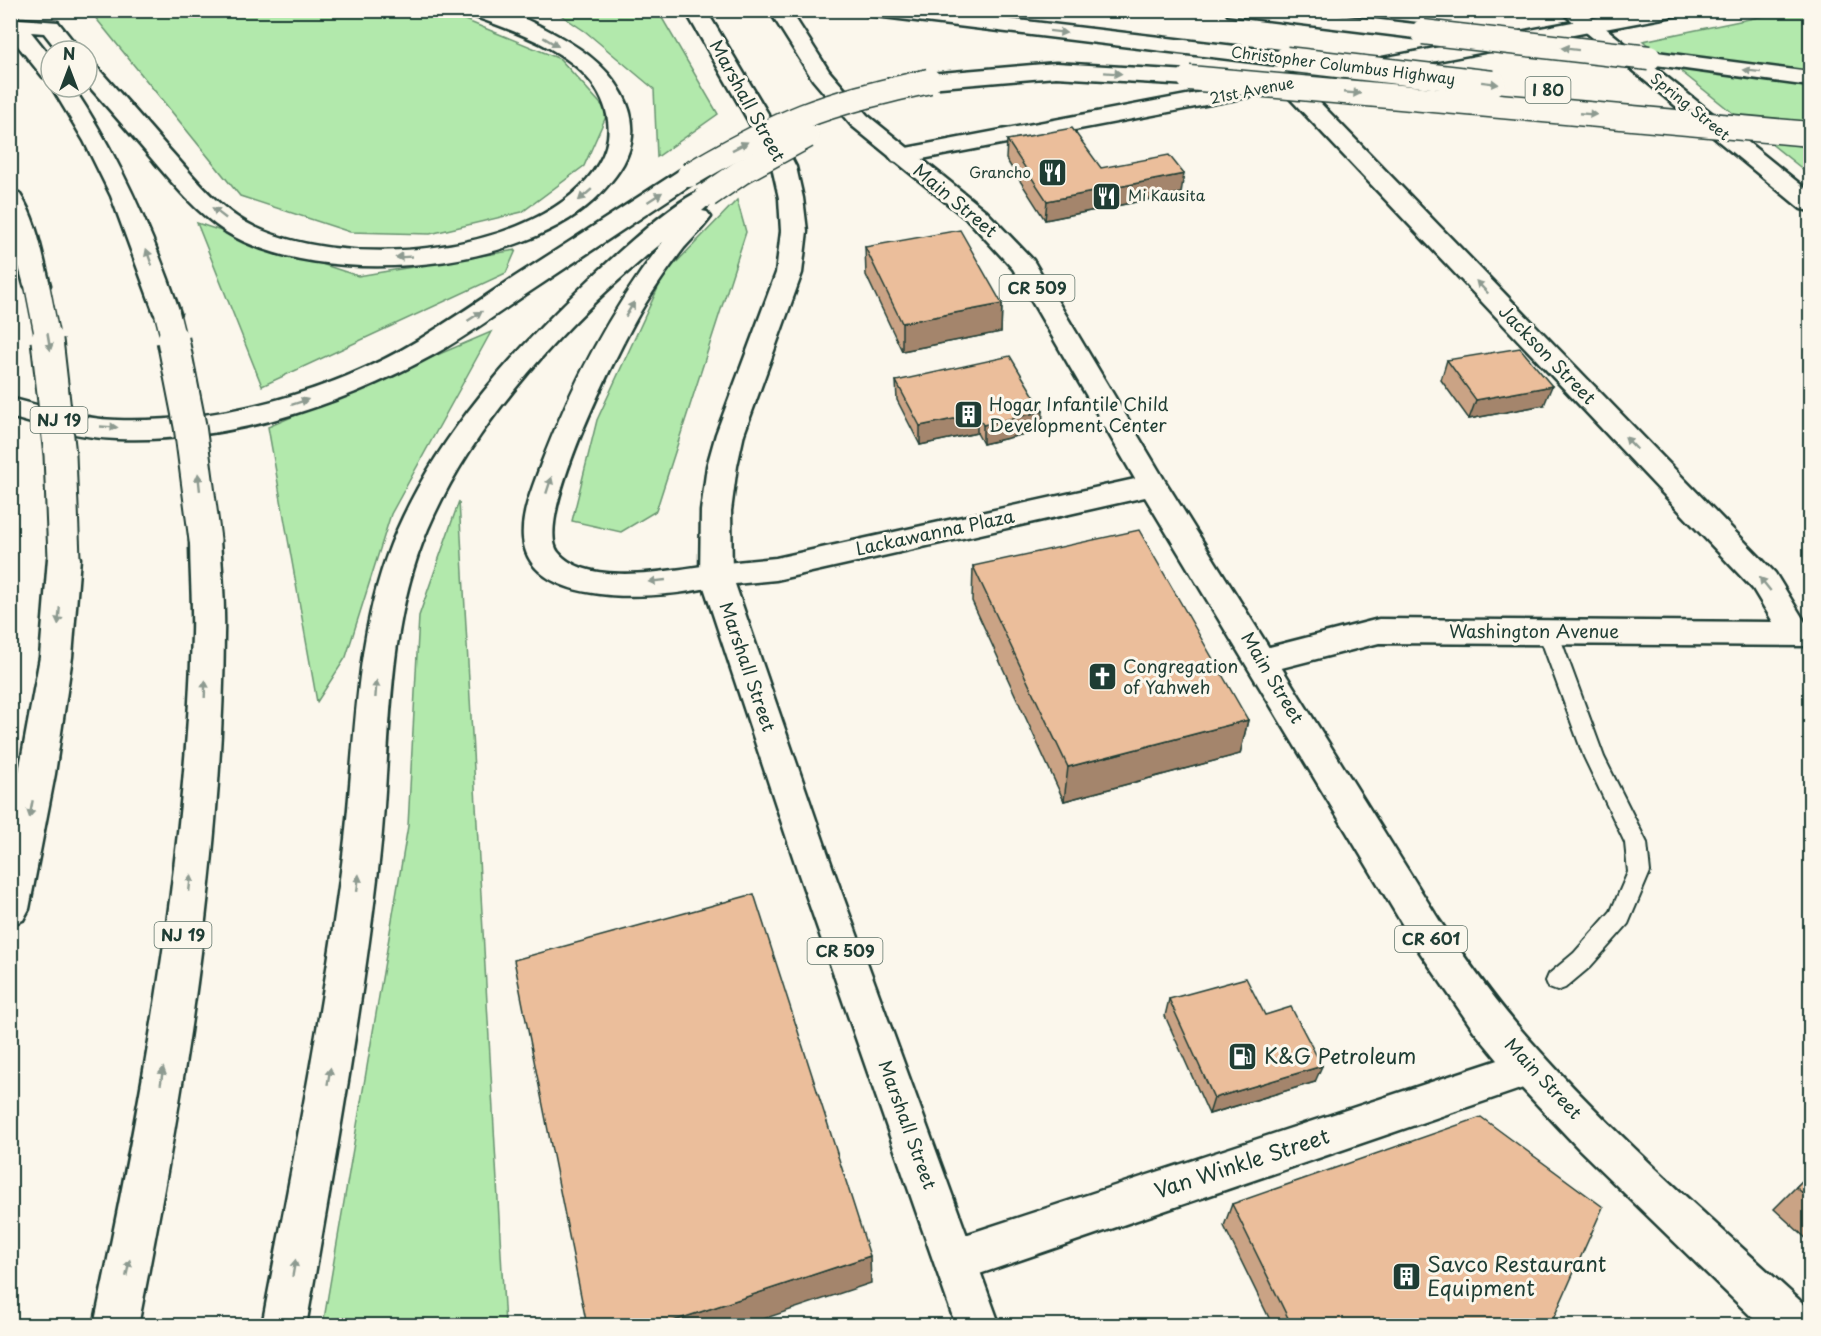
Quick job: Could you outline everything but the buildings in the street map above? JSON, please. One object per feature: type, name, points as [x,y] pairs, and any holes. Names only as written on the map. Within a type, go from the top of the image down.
[{"type":"main road","points":[[99,84],[196,195],[237,227],[258,238],[309,252],[341,257],[411,257],[447,253],[514,236],[568,209],[604,176],[615,159],[621,141],[622,124],[618,109],[600,79],[585,65],[540,36],[478,10]]},
{"type":"main road","name":"Marshall Street","points":[[695,10],[761,122],[784,167],[791,198],[794,231],[789,273],[730,434],[722,466],[716,511],[716,575],[815,869],[978,1326]]},
{"type":"main road","name":"Main Street","points":[[779,10],[795,39],[834,91],[872,131],[971,210],[1024,266],[1153,485],[1426,931],[1469,996],[1529,1068],[1666,1206],[1794,1326]]},
{"type":"main road","name":"Christopher Columbus Highway","points":[[874,10],[1810,121]]},
{"type":"main road","points":[[1236,10],[1810,79]]},
{"type":"main road","points":[[1376,10],[1415,30]]},
{"type":"main road","name":"Spring Street","points":[[1569,10],[1810,204]]},
{"type":"main road","name":"21st Avenue","points":[[901,156],[1673,10]]},
{"type":"main road","points":[[12,23],[50,27],[60,39]]},
{"type":"main road","points":[[12,23],[39,57]]},
{"type":"main road","points":[[284,1326],[338,1027],[368,798],[378,657],[388,603],[400,559],[420,511],[443,468],[496,394],[564,319],[631,254],[673,219],[763,134],[844,102],[931,84],[1056,70],[1189,78],[1810,134]]},
{"type":"main road","points":[[10,407],[60,421],[97,427],[146,429],[191,427],[241,418],[293,404],[386,369],[704,190],[747,173],[782,149],[855,114],[931,84]]},
{"type":"main road","name":"Jackson Street","points":[[1289,84],[1764,581],[1803,634]]},
{"type":"main road","name":"NJ 19","points":[[70,99],[104,153],[125,196],[167,313],[183,377],[197,457],[205,540],[208,633],[204,725],[190,888],[145,1181],[116,1326]]},
{"type":"main road","name":"Lackawanna Plaza","points":[[704,190],[688,227],[653,274],[615,333],[575,413],[547,490],[539,520],[538,542],[547,560],[564,573],[586,581],[619,585],[776,568],[1153,485]]},
{"type":"main road","name":"NJ 19","points":[[10,198],[37,285],[50,342],[58,407],[63,482],[64,558],[56,657],[38,774],[10,909]]},
{"type":"main road","name":"Washington Avenue","points":[[1262,661],[1378,631],[1803,634]]},
{"type":"main road","name":"Van Winkle Street","points":[[956,1260],[1529,1068]]},
{"type":"lane","points":[[1548,632],[1594,757],[1636,843],[1640,872],[1620,917],[1582,960],[1557,981]]},
{"type":"green space","points":[[90,11],[443,11],[560,59],[608,112],[584,166],[522,212],[430,234],[350,232],[240,196]]},
{"type":"green space","points":[[555,11],[658,11],[718,114],[657,157],[654,89],[586,32]]},
{"type":"green space","points":[[1788,11],[1810,11],[1810,175],[1643,41]]},
{"type":"green space","points":[[737,200],[746,232],[656,511],[621,532],[572,521],[597,420],[664,275]]},
{"type":"green space","points":[[197,223],[358,276],[516,250],[506,273],[262,386]]},
{"type":"green space","points":[[491,332],[391,514],[346,657],[317,702],[268,427]]},
{"type":"green space","points":[[459,501],[505,1325],[323,1325],[408,826],[419,616]]},
{"type":"place","name":"Grancho","points":[[1052,173]]},
{"type":"place","name":"Mi Kausita","points":[[1107,196]]},
{"type":"place","name":"Hogar Infantile Child Development Center","points":[[968,415]]},
{"type":"place","name":"Congregation of Yahweh","points":[[1102,677]]},
{"type":"place","name":"K&G Petroleum","points":[[1243,1057]]},
{"type":"place","name":"Savco Restaurant Equipment","points":[[1406,1277]]}]
